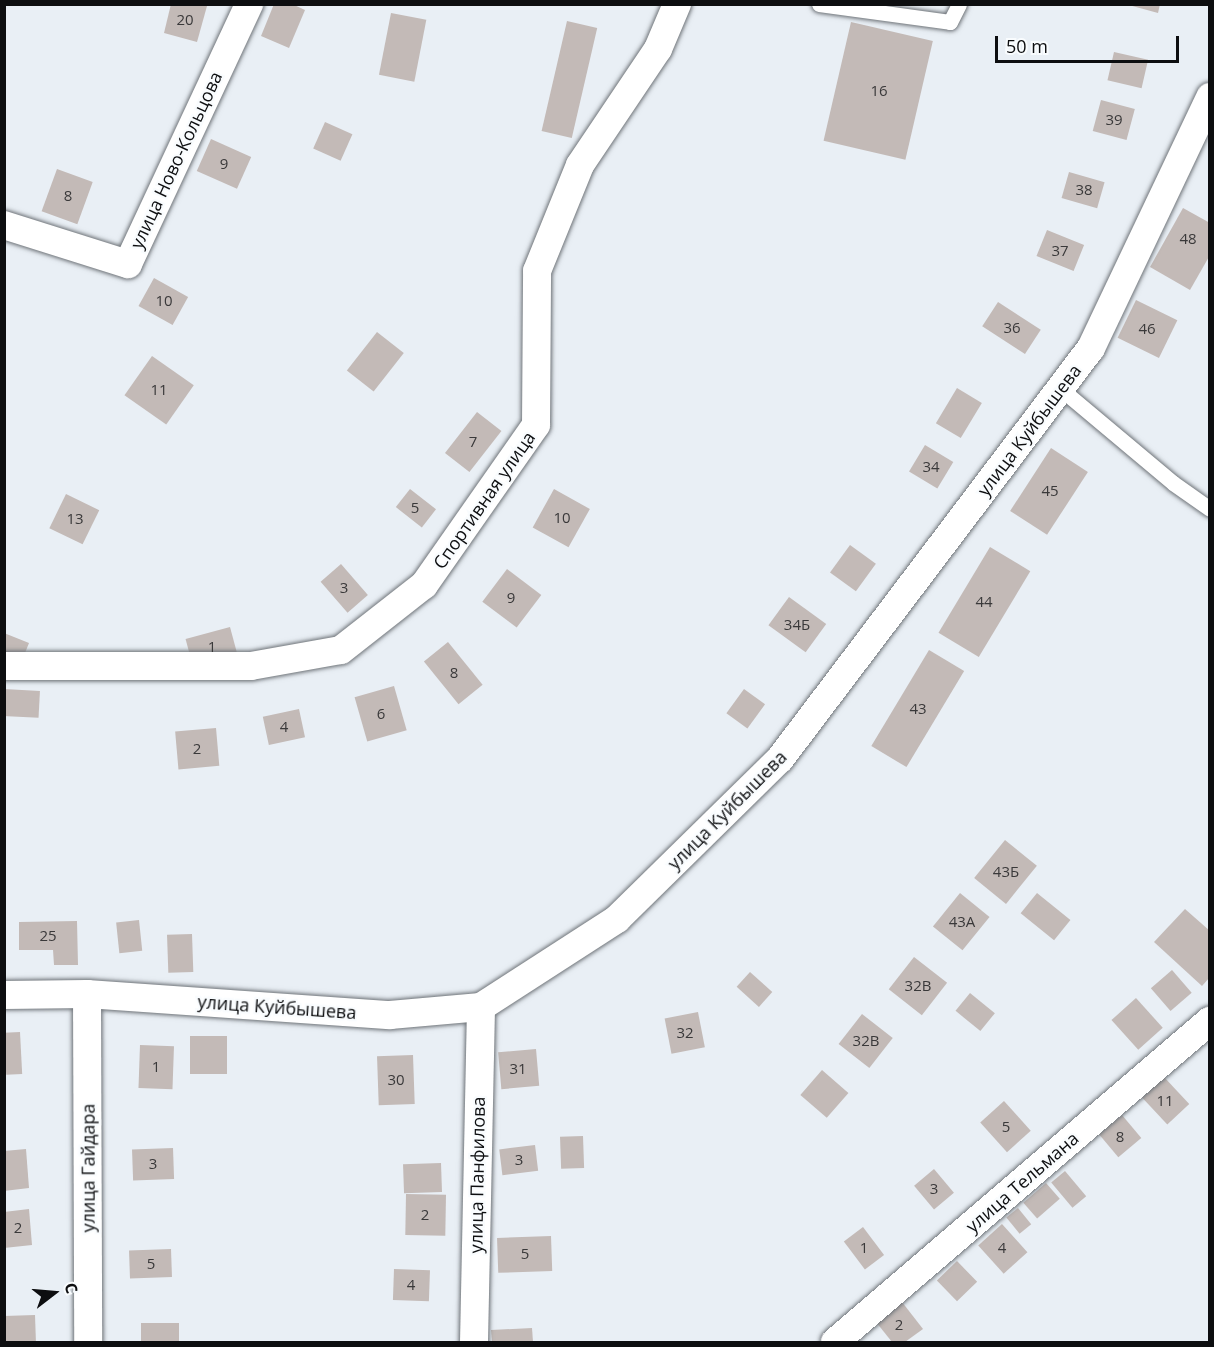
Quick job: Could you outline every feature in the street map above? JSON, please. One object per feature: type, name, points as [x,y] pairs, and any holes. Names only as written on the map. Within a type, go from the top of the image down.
[{"type":"street","name":"улица Ново-Кольцова","points":[[4,225],[128,264],[249,4]]},
{"type":"street","name":"Спортивная улица","points":[[4,666],[251,666],[341,650],[424,585],[536,425],[537,271],[580,165],[658,49],[677,4]]},
{"type":"street","name":"улица Куйбышева","points":[[4,995],[87,993],[390,1015],[481,1007],[617,919],[780,759],[1091,348],[1209,97]]},
{"type":"street","name":"улица Гайдара","points":[[87,993],[88,1342]]},
{"type":"street","name":"улица Панфилова","points":[[474,1342],[481,1007]]},
{"type":"street","name":"улица Тельмана","points":[[835,1342],[1209,1021]]},
{"type":"lane","points":[[819,4],[950,22],[959,4]]},
{"type":"lane","points":[[1061,389],[1173,483],[1209,509]]},
{"type":"building","points":[[171,4],[207,6],[197,42],[164,33]]},
{"type":"building","points":[[274,4],[292,4],[305,10],[289,48],[261,36]]},
{"type":"building","points":[[1125,4],[1160,4],[1158,13]]},
{"type":"building","points":[[391,13],[426,20],[414,82],[379,75]]},
{"type":"building","points":[[567,21],[597,28],[572,138],[542,131]]},
{"type":"building","points":[[851,22],[933,41],[905,160],[824,141]]},
{"type":"building","points":[[1114,52],[1148,60],[1142,88],[1107,80]]},
{"type":"building","points":[[1101,100],[1135,109],[1127,140],[1093,131]]},
{"type":"building","points":[[325,122],[352,134],[341,161],[313,148]]},
{"type":"building","points":[[211,139],[251,157],[237,189],[197,171]]},
{"type":"building","points":[[57,169],[93,182],[77,224],[42,211]]},
{"type":"building","points":[[1069,172],[1105,182],[1097,208],[1062,198]]},
{"type":"building","points":[[1183,208],[1210,223],[1210,255],[1190,290],[1150,267]]},
{"type":"building","points":[[1047,230],[1084,245],[1074,271],[1037,256]]},
{"type":"building","points":[[154,278],[188,297],[173,325],[138,306]]},
{"type":"building","points":[[1136,300],[1177,320],[1159,358],[1118,338]]},
{"type":"building","points":[[998,302],[1041,330],[1025,354],[982,326]]},
{"type":"building","points":[[377,332],[404,353],[374,392],[347,371]]},
{"type":"building","points":[[152,356],[194,385],[166,425],[124,395]]},
{"type":"building","points":[[957,388],[982,403],[961,438],[936,423]]},
{"type":"building","points":[[477,412],[501,431],[469,472],[445,453]]},
{"type":"building","points":[[925,445],[953,462],[937,489],[909,472]]},
{"type":"building","points":[[1051,448],[1088,472],[1047,535],[1010,511]]},
{"type":"building","points":[[410,489],[436,509],[422,527],[396,507]]},
{"type":"building","points":[[554,489],[590,509],[569,547],[533,527]]},
{"type":"building","points":[[66,494],[99,510],[83,544],[49,528]]},
{"type":"building","points":[[850,545],[876,564],[856,591],[830,573]]},
{"type":"building","points":[[990,547],[1030,571],[979,657],[938,633]]},
{"type":"building","points":[[341,564],[368,595],[348,613],[321,582]]},
{"type":"building","points":[[507,569],[541,595],[517,628],[482,602]]},
{"type":"building","points":[[789,597],[826,624],[806,652],[768,625]]},
{"type":"building","points":[[230,627],[237,653],[193,665],[186,639]]},
{"type":"building","points":[[4,633],[29,643],[19,668],[4,662]]},
{"type":"building","points":[[448,642],[483,685],[459,704],[424,662]]},
{"type":"building","points":[[929,650],[964,671],[906,767],[871,746]]},
{"type":"building","points":[[394,686],[407,730],[367,742],[355,697]]},
{"type":"building","points":[[4,689],[40,691],[39,718],[4,716]]},
{"type":"building","points":[[744,689],[765,704],[747,729],[726,713]]},
{"type":"building","points":[[299,709],[305,737],[269,745],[263,717]]},
{"type":"building","points":[[216,728],[219,766],[178,769],[175,732]]},
{"type":"building","points":[[1005,840],[1037,866],[1006,904],[974,878]]},
{"type":"building","points":[[960,893],[990,917],[962,950],[933,926]]},
{"type":"building","points":[[1037,893],[1070,920],[1054,940],[1021,913]]},
{"type":"building","points":[[1185,909],[1210,931],[1210,977],[1202,986],[1154,942]]},
{"type":"building","points":[[139,920],[142,951],[119,953],[116,922]]},
{"type":"building","points":[[77,921],[78,965],[54,965],[53,950],[19,950],[19,922]]},
{"type":"building","points":[[192,934],[193,972],[168,973],[167,935]]},
{"type":"building","points":[[914,957],[947,983],[922,1015],[889,989]]},
{"type":"building","points":[[1172,970],[1192,993],[1171,1011],[1151,988]]},
{"type":"building","points":[[750,972],[772,992],[759,1007],[737,987]]},
{"type":"building","points":[[970,993],[995,1013],[980,1031],[956,1011]]},
{"type":"building","points":[[1136,998],[1163,1028],[1138,1050],[1111,1020]]},
{"type":"building","points":[[698,1012],[705,1047],[671,1054],[665,1018]]},
{"type":"building","points":[[862,1014],[893,1038],[869,1068],[839,1044]]},
{"type":"building","points":[[20,1032],[22,1074],[6,1075],[4,1033]]},
{"type":"building","points":[[190,1036],[227,1036],[227,1074],[190,1074]]},
{"type":"building","points":[[140,1045],[174,1046],[172,1089],[138,1088]]},
{"type":"building","points":[[536,1049],[539,1086],[501,1089],[498,1052]]},
{"type":"building","points":[[413,1055],[415,1104],[379,1105],[377,1056]]},
{"type":"building","points":[[822,1070],[848,1093],[827,1118],[800,1095]]},
{"type":"building","points":[[1164,1077],[1189,1104],[1167,1125],[1142,1097]]},
{"type":"building","points":[[1004,1101],[1031,1131],[1007,1152],[980,1122]]},
{"type":"building","points":[[1122,1115],[1141,1138],[1118,1157],[1099,1134]]},
{"type":"building","points":[[583,1136],[584,1168],[561,1169],[560,1137]]},
{"type":"building","points":[[535,1145],[538,1171],[502,1175],[499,1149]]},
{"type":"building","points":[[173,1148],[174,1179],[133,1180],[132,1149]]},
{"type":"building","points":[[26,1149],[29,1188],[4,1191],[4,1151]]},
{"type":"building","points":[[441,1163],[442,1192],[404,1193],[403,1164]]},
{"type":"building","points":[[934,1169],[954,1193],[934,1209],[914,1186]]},
{"type":"building","points":[[1065,1171],[1086,1196],[1072,1208],[1051,1183]]},
{"type":"building","points":[[1046,1183],[1060,1199],[1037,1219],[1023,1203]]},
{"type":"building","points":[[406,1194],[446,1195],[445,1236],[405,1235]]},
{"type":"building","points":[[1018,1208],[1031,1224],[1020,1234],[1006,1217]]},
{"type":"building","points":[[29,1209],[32,1245],[4,1248],[4,1212]]},
{"type":"building","points":[[1002,1224],[1027,1252],[1004,1274],[978,1245]]},
{"type":"building","points":[[863,1227],[884,1255],[865,1269],[844,1241]]},
{"type":"building","points":[[551,1236],[552,1271],[498,1273],[497,1238]]},
{"type":"building","points":[[171,1249],[172,1277],[130,1278],[129,1250]]},
{"type":"building","points":[[957,1261],[977,1282],[957,1301],[937,1280]]},
{"type":"building","points":[[394,1269],[430,1270],[429,1301],[393,1300]]},
{"type":"building","points":[[902,1302],[923,1329],[905,1342],[892,1342],[876,1322]]},
{"type":"building","points":[[35,1315],[36,1342],[5,1342],[4,1316]]},
{"type":"building","points":[[141,1323],[179,1323],[179,1342],[141,1342]]},
{"type":"building","points":[[532,1328],[533,1342],[492,1342],[491,1330]]}]
